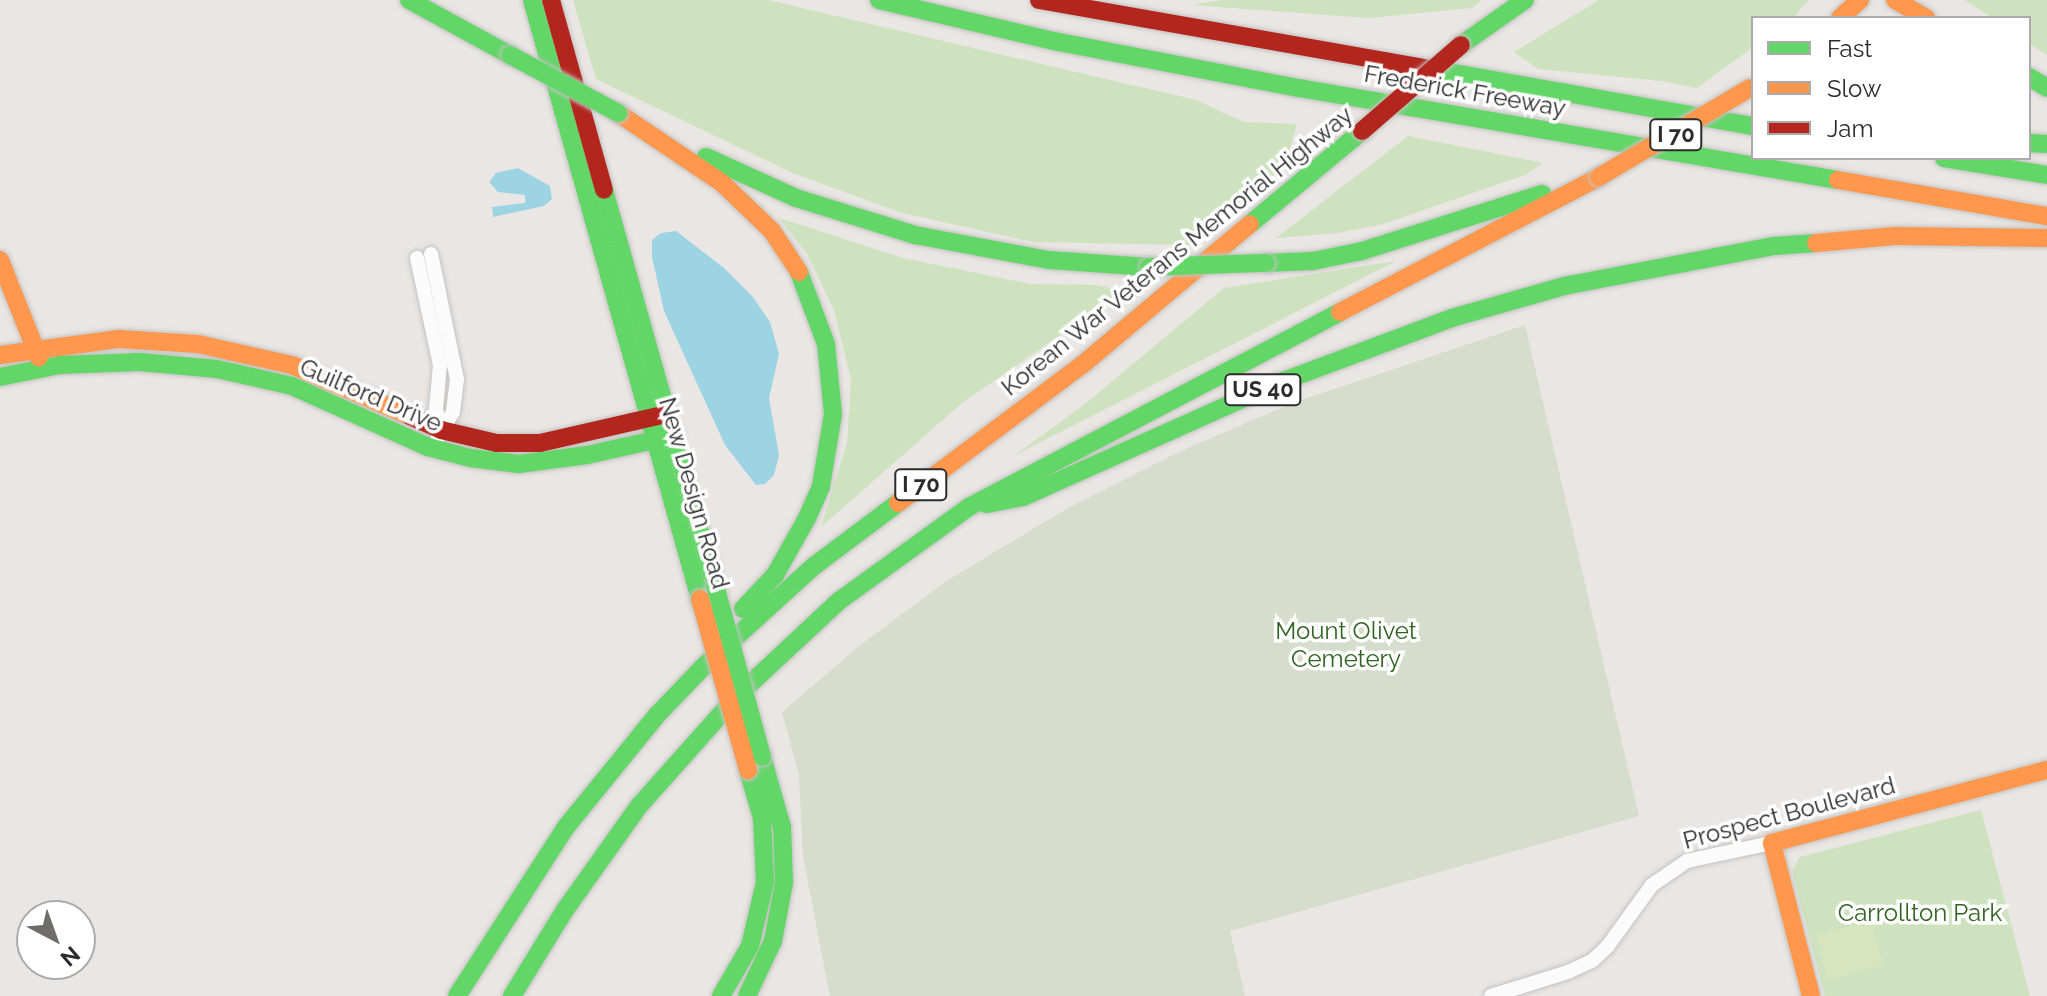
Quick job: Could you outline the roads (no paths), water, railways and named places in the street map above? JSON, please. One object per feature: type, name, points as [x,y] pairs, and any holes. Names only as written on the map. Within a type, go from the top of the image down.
[{"type":"main road","points":[[409,0],[618,113],[757,181],[874,223],[1000,252],[1149,267],[1313,261],[1374,248],[1599,177]]},
{"type":"main road","name":"New Design Road","points":[[532,0],[648,418],[664,437],[715,585],[755,764],[762,818],[765,882],[750,946],[721,996]]},
{"type":"main road","name":"New Design Road","points":[[551,0],[667,414],[664,437],[700,599],[755,764],[782,827],[784,883],[773,941],[747,996]]},
{"type":"main road","name":"Frederick Freeway","points":[[879,0],[1054,41],[1299,88],[2047,216]]},
{"type":"main road","name":"Frederick Freeway","points":[[1039,0],[1657,110],[1751,124]]},
{"type":"main road","name":"Korean War Veterans Memorial Highway","points":[[457,996],[527,883],[603,778],[648,726],[753,619],[876,518],[1141,319],[1512,0]]},
{"type":"main road","points":[[1461,45],[1525,0]]},
{"type":"main road","points":[[1895,0],[1923,16]]},
{"type":"main road","name":"I 70","points":[[512,996],[602,854],[689,747],[817,620],[969,507],[1036,469],[1599,177],[1751,88]]},
{"type":"main road","points":[[527,883],[598,774],[649,708],[693,656],[775,575],[821,486],[830,437],[831,379],[826,344],[805,282],[788,254],[772,231],[722,183],[618,113]]},
{"type":"main road","points":[[1956,160],[2047,175]]},
{"type":"main road","name":"US 40","points":[[969,507],[1023,497],[1278,383],[1365,349],[1452,318],[1564,286],[1774,246],[1895,236],[2047,238]]},
{"type":"main road","points":[[0,260],[41,369]]},
{"type":"main road","name":"Guilford Drive","points":[[0,355],[139,338],[249,353],[336,383],[441,430],[497,443],[523,445],[667,414]]},
{"type":"main road","name":"Guilford Drive","points":[[0,377],[41,369],[140,362],[217,369],[292,386],[434,449],[519,464],[587,455],[664,437]]},
{"type":"main road","name":"Prospect Boulevard","points":[[1772,843],[2047,770]]},
{"type":"main road","points":[[1772,843],[1811,996]]},
{"type":"street","points":[[424,256],[440,365],[436,409],[441,430],[434,449]]},
{"type":"street","name":"Prospect Boulevard","points":[[1491,996],[1568,972],[1592,961],[1607,947],[1652,885],[1687,861],[1772,843]]},
{"type":"water","points":[[518,168],[550,186],[552,199],[544,206],[493,217],[492,207],[525,203],[525,195],[498,192],[489,182],[496,173]]},
{"type":"water","points":[[676,231],[724,268],[753,297],[770,322],[779,354],[769,398],[779,455],[774,475],[765,484],[756,485],[725,445],[664,311],[652,257],[652,240],[661,233]]},
{"type":"park label","name":"Mount Olivet Cemetery","points":[[1346,645]]},
{"type":"park label","name":"Carrollton Park","points":[[1920,913]]}]
